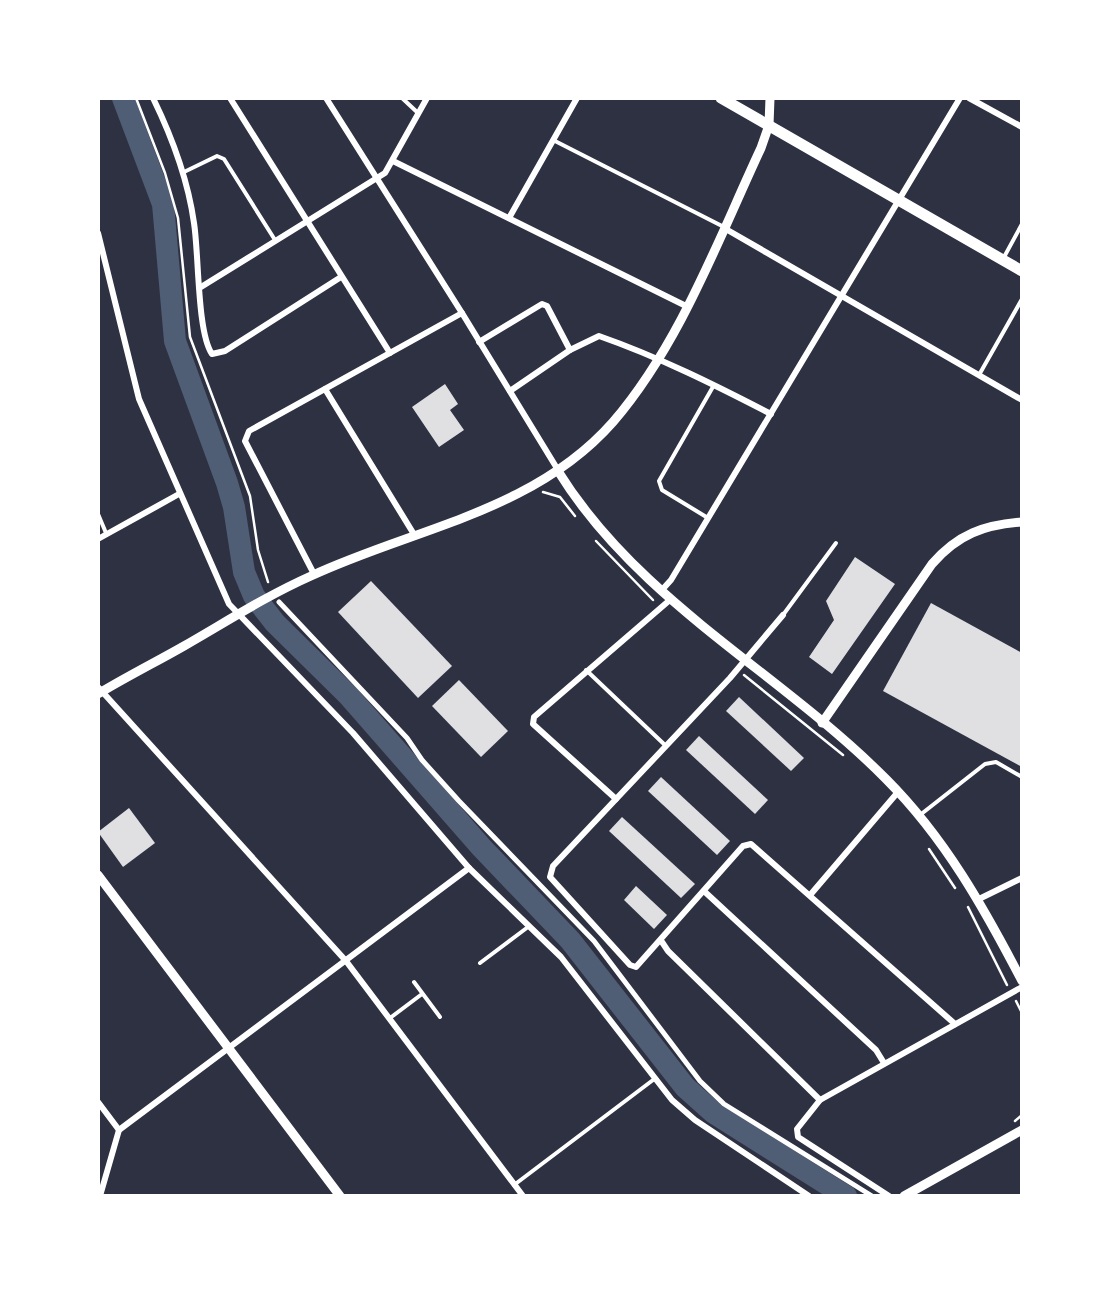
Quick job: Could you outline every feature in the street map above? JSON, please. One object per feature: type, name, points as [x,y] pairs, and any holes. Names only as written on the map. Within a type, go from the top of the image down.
[{"type":"highway","points":[[721,98],[1022,271]]},
{"type":"street","points":[[153,98],[184,172],[194,223],[207,344],[216,354],[341,277]]},
{"type":"street","points":[[230,98],[390,353]]},
{"type":"street","points":[[326,98],[596,526],[660,591],[666,603],[745,660],[898,792],[920,816],[979,899],[1022,984],[820,1100],[796,1129],[798,1137],[889,1196]]},
{"type":"street","points":[[200,287],[386,172],[427,98]]},
{"type":"street","points":[[509,218],[578,98]]},
{"type":"street","points":[[523,1196],[346,960],[99,691],[267,596],[314,574],[468,518],[558,471],[610,425],[657,360],[762,148],[770,98]]},
{"type":"street","points":[[660,591],[671,580],[960,98]]},
{"type":"street","points":[[969,98],[1022,128]]},
{"type":"street","points":[[393,160],[686,306]]},
{"type":"street","points":[[724,228],[1022,400]]},
{"type":"street","points":[[98,233],[100,255],[134,388],[228,604],[353,733],[470,868],[570,968],[653,1080],[694,1120],[809,1196]]},
{"type":"street","points":[[479,342],[542,304],[547,306],[570,350]]},
{"type":"street","points":[[314,574],[245,436],[462,313]]},
{"type":"street","points":[[510,392],[570,350],[599,336],[670,362],[772,414]]},
{"type":"street","points":[[325,389],[415,536]]},
{"type":"street","points":[[98,539],[179,494]]},
{"type":"street","points":[[822,723],[948,545],[993,524],[1022,522]]},
{"type":"street","points":[[279,602],[407,738],[459,802],[594,941],[700,1081],[724,1104],[872,1196]]},
{"type":"street","points":[[616,799],[534,724],[534,716],[666,603]]},
{"type":"street","points":[[783,616],[553,866],[550,876],[634,967],[643,963],[748,844],[811,894],[955,1024]]},
{"type":"street","points":[[811,894],[898,792]]},
{"type":"street","points":[[100,1196],[118,1130],[470,868]]},
{"type":"street","points":[[98,875],[340,1196]]},
{"type":"street","points":[[979,899],[1022,878]]},
{"type":"street","points":[[705,892],[876,1050],[884,1064]]},
{"type":"street","points":[[662,941],[820,1100]]},
{"type":"street","points":[[98,1102],[118,1130]]},
{"type":"street","points":[[904,1196],[1022,1130]]},
{"type":"lane","points":[[402,98],[418,114]]},
{"type":"lane","points":[[553,140],[724,228]]},
{"type":"lane","points":[[184,172],[216,156],[224,159],[275,240]]},
{"type":"lane","points":[[1002,260],[1022,224]]},
{"type":"lane","points":[[979,375],[1022,298]]},
{"type":"lane","points":[[708,518],[659,486],[714,385]]},
{"type":"lane","points":[[98,514],[106,534]]},
{"type":"lane","points":[[783,616],[836,543]]},
{"type":"lane","points":[[586,670],[666,746]]},
{"type":"lane","points":[[920,816],[985,764],[996,762],[1022,777]]},
{"type":"lane","points":[[480,963],[528,926]]},
{"type":"lane","points":[[414,982],[440,1017]]},
{"type":"lane","points":[[390,1018],[422,994]]},
{"type":"lane","points":[[514,1185],[653,1080]]},
{"type":"path","points":[[560,497],[582,525]]},
{"type":"path","points":[[594,538],[632,581],[666,603]]},
{"type":"path","points":[[738,669],[850,761]]},
{"type":"path","points":[[926,844],[960,894]]},
{"type":"path","points":[[966,905],[1022,1013]]},
{"type":"building","points":[[445,384],[458,404],[450,410],[464,430],[439,447],[412,407]]},
{"type":"building","points":[[855,557],[895,584],[832,674],[809,657],[834,620],[826,601]]},
{"type":"building","points":[[371,581],[452,666],[418,698],[338,612]]},
{"type":"building","points":[[931,603],[1022,653],[1022,767],[883,691]]},
{"type":"building","points":[[459,680],[508,731],[481,757],[432,706]]},
{"type":"building","points":[[739,697],[804,758],[791,771],[726,711]]},
{"type":"building","points":[[699,736],[768,800],[755,814],[686,750]]},
{"type":"building","points":[[661,777],[730,841],[717,855],[648,791]]},
{"type":"building","points":[[129,808],[155,843],[123,867],[98,832]]},
{"type":"building","points":[[622,817],[695,884],[681,898],[609,831]]},
{"type":"building","points":[[636,886],[667,915],[654,929],[624,900]]},
{"type":"waterway","points":[[123,98],[163,204],[175,341],[227,483],[244,572],[254,596],[570,940],[685,1087],[714,1113],[846,1196]]}]
